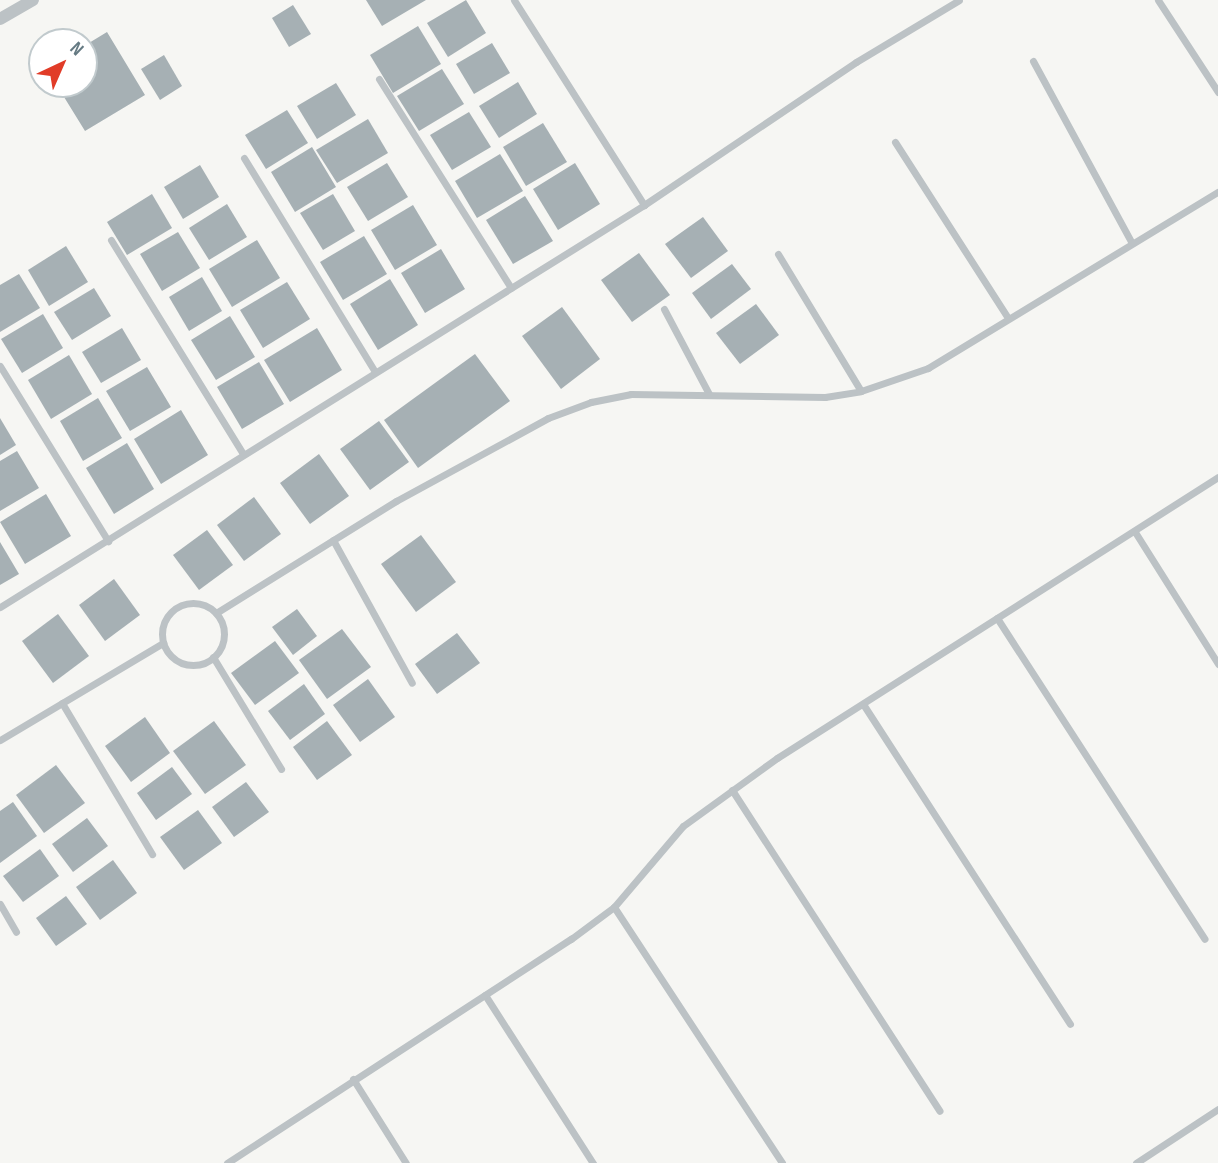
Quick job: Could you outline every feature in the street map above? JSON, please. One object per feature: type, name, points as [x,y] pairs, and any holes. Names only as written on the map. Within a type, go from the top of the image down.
[{"type":"street","points":[[0,19],[33,0]]},
{"type":"street","points":[[514,0],[644,205]]},
{"type":"street","points":[[0,607],[644,205],[856,62],[959,0]]},
{"type":"street","points":[[1158,0],[1218,92]]},
{"type":"street","points":[[1033,61],[1132,243]]},
{"type":"street","points":[[379,79],[511,288]]},
{"type":"street","points":[[895,142],[1007,318]]},
{"type":"street","points":[[244,158],[375,372]]},
{"type":"street","points":[[216,613],[396,501],[548,418],[591,402],[631,394],[825,397],[862,391],[928,368],[1218,192]]},
{"type":"street","points":[[111,240],[243,454]]},
{"type":"street","points":[[778,254],[862,391]]},
{"type":"street","points":[[664,309],[709,394]]},
{"type":"street","points":[[0,366],[108,541]]},
{"type":"street","points":[[227,1163],[571,939],[614,907],[683,826],[732,790],[1218,477]]},
{"type":"street","points":[[1135,532],[1218,664]]},
{"type":"street","points":[[333,540],[412,683]]},
{"type":"street","points":[[199,604],[216,613],[224,630],[223,640],[213,657],[196,664],[187,664],[170,655],[163,643],[166,618],[180,605],[199,604]]},
{"type":"street","points":[[997,618],[1205,939]]},
{"type":"street","points":[[0,740],[163,643]]},
{"type":"street","points":[[213,657],[281,769]]},
{"type":"street","points":[[62,704],[152,854]]},
{"type":"street","points":[[863,704],[1070,1024]]},
{"type":"street","points":[[732,790],[940,1111]]},
{"type":"street","points":[[0,904],[16,932]]},
{"type":"street","points":[[614,907],[782,1163]]},
{"type":"street","points":[[485,995],[593,1163]]},
{"type":"street","points":[[353,1079],[406,1163]]},
{"type":"street","points":[[1136,1163],[1218,1109]]},
{"type":"building","points":[[366,0],[426,0],[382,26]]},
{"type":"building","points":[[466,0],[486,33],[448,57],[427,23]]},
{"type":"building","points":[[293,5],[311,34],[289,47],[272,18]]},
{"type":"building","points":[[418,26],[441,64],[393,93],[370,55]]},
{"type":"building","points":[[107,32],[145,95],[85,131],[65,98],[98,98],[98,37]]},
{"type":"building","points":[[492,43],[510,73],[474,94],[456,64]]},
{"type":"building","points":[[164,55],[182,86],[160,100],[141,69]]},
{"type":"building","points":[[442,69],[464,104],[419,131],[397,96]]},
{"type":"building","points":[[518,82],[537,114],[499,138],[479,106]]},
{"type":"building","points":[[336,83],[356,115],[317,139],[297,106]]},
{"type":"building","points":[[287,110],[308,143],[266,169],[245,135]]},
{"type":"building","points":[[469,112],[491,147],[452,170],[430,135]]},
{"type":"building","points":[[368,119],[388,153],[337,183],[316,150]]},
{"type":"building","points":[[543,123],[567,162],[526,186],[503,147]]},
{"type":"building","points":[[312,147],[336,187],[295,212],[271,172]]},
{"type":"building","points":[[500,154],[523,191],[477,218],[455,181]]},
{"type":"building","points":[[387,163],[408,197],[368,221],[347,187]]},
{"type":"building","points":[[575,163],[600,204],[558,230],[533,189]]},
{"type":"building","points":[[200,165],[219,197],[183,219],[164,187]]},
{"type":"building","points":[[152,194],[172,228],[127,255],[107,222]]},
{"type":"building","points":[[333,194],[355,231],[323,250],[300,213]]},
{"type":"building","points":[[525,196],[553,241],[513,264],[486,220]]},
{"type":"building","points":[[227,204],[247,237],[209,260],[189,228]]},
{"type":"building","points":[[413,205],[437,245],[395,270],[371,230]]},
{"type":"building","points":[[703,217],[728,251],[691,278],[665,244]]},
{"type":"building","points":[[178,232],[200,268],[162,291],[140,254]]},
{"type":"building","points":[[364,236],[387,274],[343,300],[320,262]]},
{"type":"building","points":[[257,240],[280,278],[232,307],[209,269]]},
{"type":"building","points":[[66,246],[88,282],[49,306],[28,270]]},
{"type":"building","points":[[441,249],[465,289],[425,313],[401,273]]},
{"type":"building","points":[[639,253],[670,295],[632,322],[601,280]]},
{"type":"building","points":[[732,264],[751,289],[711,319],[692,293]]},
{"type":"building","points":[[19,274],[40,308],[0,332],[0,285]]},
{"type":"building","points":[[202,277],[222,311],[189,331],[169,297]]},
{"type":"building","points":[[390,279],[418,325],[378,350],[350,304]]},
{"type":"building","points":[[287,282],[310,319],[263,348],[240,310]]},
{"type":"building","points":[[94,288],[111,316],[72,340],[54,312]]},
{"type":"building","points":[[756,304],[779,335],[740,364],[716,333]]},
{"type":"building","points":[[562,307],[600,359],[561,389],[522,336]]},
{"type":"building","points":[[43,314],[63,348],[22,373],[1,339]]},
{"type":"building","points":[[230,316],[255,357],[216,380],[191,340]]},
{"type":"building","points":[[122,328],[141,360],[101,383],[82,352]]},
{"type":"building","points":[[317,328],[342,370],[290,402],[264,360]]},
{"type":"building","points":[[475,354],[510,401],[418,468],[384,420]]},
{"type":"building","points":[[69,355],[92,394],[51,419],[28,380]]},
{"type":"building","points":[[259,362],[284,404],[242,429],[217,387]]},
{"type":"building","points":[[147,367],[171,407],[130,431],[106,391]]},
{"type":"building","points":[[98,398],[122,438],[83,461],[60,421]]},
{"type":"building","points":[[181,410],[208,455],[161,484],[134,439]]},
{"type":"building","points":[[0,418],[16,445],[0,455]]},
{"type":"building","points":[[379,421],[409,462],[370,490],[340,449]]},
{"type":"building","points":[[127,443],[154,489],[114,514],[86,468]]},
{"type":"building","points":[[17,451],[39,488],[0,511],[0,461]]},
{"type":"building","points":[[319,454],[349,496],[310,524],[280,483]]},
{"type":"building","points":[[46,494],[71,536],[25,564],[0,522]]},
{"type":"building","points":[[254,497],[281,534],[244,561],[217,525]]},
{"type":"building","points":[[207,530],[233,565],[199,590],[173,555]]},
{"type":"building","points":[[421,535],[456,582],[416,612],[381,564]]},
{"type":"building","points":[[0,542],[19,574],[0,585]]},
{"type":"building","points":[[114,579],[140,615],[105,641],[79,605]]},
{"type":"building","points":[[297,609],[317,636],[293,655],[272,627]]},
{"type":"building","points":[[58,614],[89,656],[53,683],[22,641]]},
{"type":"building","points":[[342,629],[371,667],[327,699],[299,660]]},
{"type":"building","points":[[457,633],[480,663],[437,694],[415,664]]},
{"type":"building","points":[[275,641],[299,673],[255,705],[231,673]]},
{"type":"building","points":[[368,679],[395,717],[360,742],[333,705]]},
{"type":"building","points":[[304,684],[325,714],[290,740],[268,711]]},
{"type":"building","points":[[145,717],[170,753],[131,782],[105,746]]},
{"type":"building","points":[[214,721],[246,765],[205,794],[173,751]]},
{"type":"building","points":[[327,721],[352,755],[317,780],[293,747]]},
{"type":"building","points":[[56,765],[85,803],[44,833],[16,795]]},
{"type":"building","points":[[172,767],[192,794],[156,820],[137,793]]},
{"type":"building","points":[[246,782],[269,812],[234,837],[212,807]]},
{"type":"building","points":[[13,802],[37,836],[0,863],[0,811]]},
{"type":"building","points":[[198,810],[222,843],[184,870],[160,837]]},
{"type":"building","points":[[87,818],[108,846],[73,872],[52,844]]},
{"type":"building","points":[[40,849],[59,876],[23,902],[3,876]]},
{"type":"building","points":[[113,860],[137,893],[100,920],[76,887]]},
{"type":"building","points":[[66,896],[87,924],[56,946],[36,918]]}]
